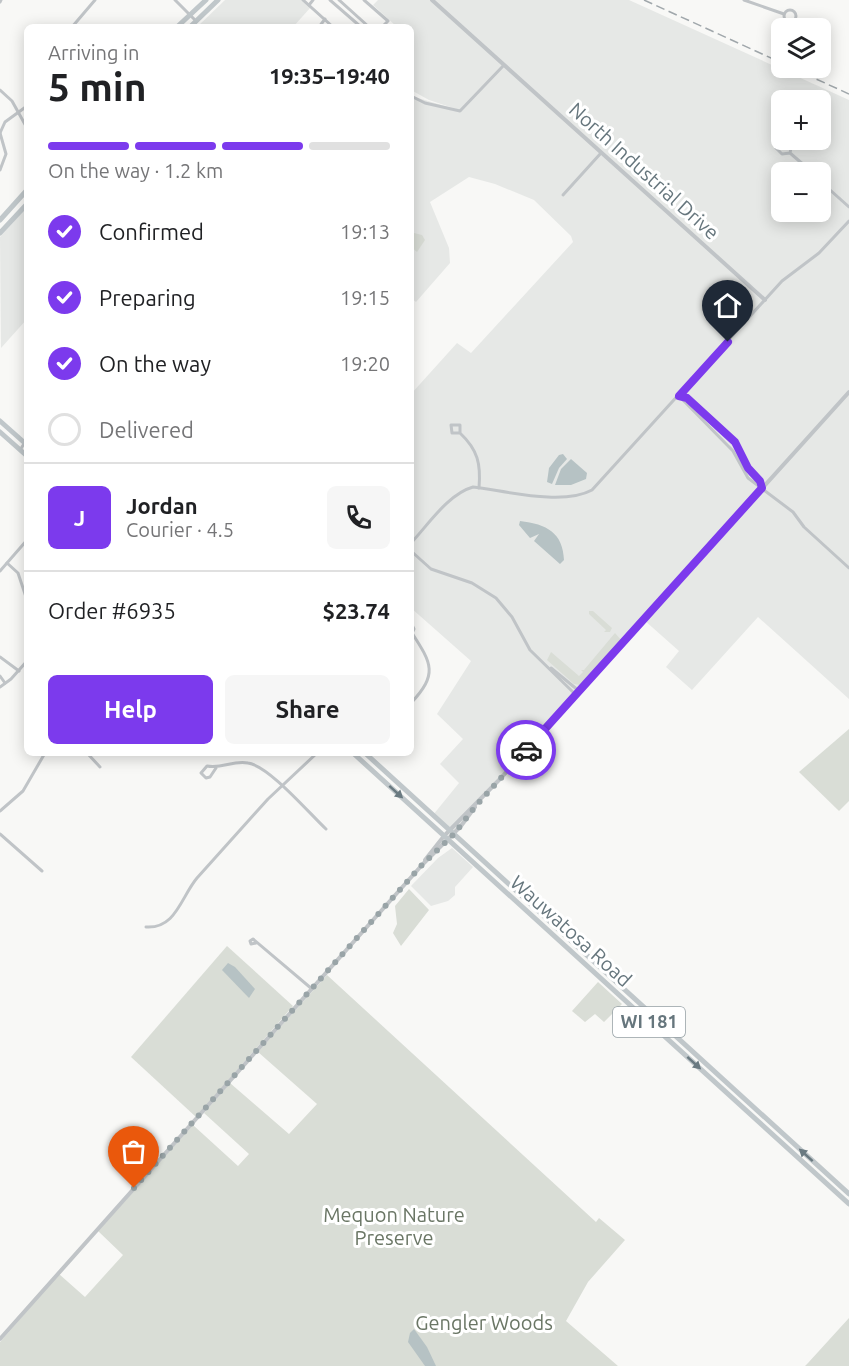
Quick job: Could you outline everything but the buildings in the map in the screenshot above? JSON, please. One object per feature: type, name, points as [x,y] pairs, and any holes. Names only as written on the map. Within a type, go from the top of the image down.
[{"type":"main road","points":[[180,24],[206,0]]},
{"type":"main road","points":[[193,24],[218,0]]},
{"type":"main road","points":[[0,220],[24,193]]},
{"type":"main road","points":[[0,233],[24,207]]},
{"type":"main road","points":[[0,421],[24,441]]},
{"type":"main road","points":[[0,432],[24,453]]},
{"type":"main road","name":"Wauwatosa Road","points":[[356,756],[422,816],[479,857],[849,1194]]},
{"type":"main road","name":"Wauwatosa Road","points":[[368,756],[449,835],[849,1204]]},
{"type":"street","points":[[74,24],[94,0]]},
{"type":"street","points":[[175,0],[196,21]]},
{"type":"street","points":[[303,0],[330,24]]},
{"type":"street","points":[[309,5],[313,0]]},
{"type":"street","points":[[330,0],[358,24]]},
{"type":"street","points":[[339,0],[366,24]]},
{"type":"street","points":[[364,0],[387,21],[384,24]]},
{"type":"street","name":"North Industrial Drive","points":[[432,0],[765,300]]},
{"type":"street","points":[[744,0],[784,14],[788,22],[796,18],[792,10],[784,14]]},
{"type":"street","points":[[321,24],[325,19]]},
{"type":"street","points":[[414,98],[425,104],[460,111],[504,65]]},
{"type":"street","points":[[0,90],[19,112],[24,122]]},
{"type":"street","points":[[0,170],[6,154],[0,133],[5,122],[24,108]]},
{"type":"street","points":[[790,153],[791,148],[784,140],[776,141],[776,148],[782,154],[790,153],[800,162]]},
{"type":"street","points":[[563,195],[601,153]]},
{"type":"street","points":[[831,191],[849,207]]},
{"type":"street","points":[[414,540],[456,495],[466,489],[479,488],[560,497],[584,494],[600,484],[782,281],[819,253],[849,221]]},
{"type":"street","points":[[0,1339],[422,865],[849,392]]},
{"type":"street","points":[[679,396],[682,402],[733,451],[755,486],[762,488],[793,512],[804,527],[849,568]]},
{"type":"street","points":[[679,396],[687,398],[735,442],[748,468],[760,481],[762,488]]},
{"type":"street","points":[[460,433],[452,434],[451,425],[460,425],[460,433],[472,446],[479,459],[479,488]]},
{"type":"street","points":[[20,450],[24,446]]},
{"type":"street","points":[[0,571],[24,544]]},
{"type":"street","points":[[414,554],[431,568],[472,583],[492,594],[505,607],[530,650],[576,695]]},
{"type":"street","points":[[7,564],[18,573],[24,591]]},
{"type":"street","points":[[414,638],[427,657],[430,670],[424,687],[414,699]]},
{"type":"street","points":[[0,657],[19,671]]},
{"type":"street","points":[[0,687],[24,665]]},
{"type":"street","points":[[549,668],[557,671],[579,691]]},
{"type":"street","points":[[0,676],[5,683]]},
{"type":"street","points":[[0,811],[23,791],[43,756]]},
{"type":"street","points":[[90,756],[100,767]]},
{"type":"street","points":[[146,927],[156,927],[174,916],[187,890],[197,878],[282,786],[314,756]]},
{"type":"street","points":[[216,768],[210,777],[201,773],[207,766],[216,768],[243,762],[252,763],[267,771],[326,829]]},
{"type":"street","points":[[0,834],[42,871]]},
{"type":"street","points":[[256,943],[312,989]]},
{"type":"shaded area","points":[[225,0],[303,0],[311,7],[296,24],[200,24]]},
{"type":"shaded area","points":[[378,0],[629,0],[771,65],[771,78],[801,78],[827,90],[771,90],[771,150],[831,150],[831,92],[849,100],[849,699],[758,617],[692,690],[666,667],[679,651],[644,620],[475,807],[454,834],[433,815],[459,783],[440,764],[463,739],[437,714],[471,661],[414,611],[414,391],[457,343],[471,353],[573,242],[571,236],[534,200],[495,184],[469,177],[430,202],[449,248],[450,263],[416,302],[414,300],[414,97],[459,110],[429,100],[414,92],[414,24],[394,24],[373,5]]},
{"type":"shaded area","points":[[24,210],[24,322],[1,348],[0,237]]},
{"type":"shaded area","points":[[563,454],[567,459],[559,468],[552,484],[547,482],[549,468],[559,455]]},
{"type":"shaded area","points":[[571,459],[587,473],[586,479],[571,485],[555,485],[561,469]]},
{"type":"shaded area","points":[[520,521],[538,525],[552,532],[560,543],[564,560],[560,564],[534,541],[539,534],[530,538],[519,525]]},
{"type":"shaded area","points":[[452,848],[473,867],[455,887],[455,895],[448,901],[431,906],[411,886],[438,858]]},
{"type":"shaded area","points":[[228,963],[235,967],[255,989],[249,998],[222,970]]},
{"type":"shaded area","points":[[414,1329],[427,1347],[436,1366],[425,1366],[408,1342],[410,1333]]},
{"type":"green space","points":[[414,233],[422,235],[425,240],[417,252],[414,250]]},
{"type":"green space","points":[[589,611],[593,611],[612,628],[610,632],[604,632],[606,630],[589,614]]},
{"type":"green space","points":[[615,633],[621,640],[580,685],[574,684],[547,660],[551,652],[579,676],[583,672],[581,670],[584,670]]},
{"type":"green space","points":[[849,729],[849,801],[839,811],[799,772]]},
{"type":"green space","points":[[409,889],[429,910],[401,946],[393,933],[397,924],[395,906]]},
{"type":"green space","points":[[227,946],[293,1006],[196,1117],[131,1057]]},
{"type":"green space","name":"Mequon Nature Preserve","points":[[327,975],[596,1222],[599,1218],[625,1240],[588,1282],[566,1321],[618,1366],[0,1366],[0,1342],[59,1274],[85,1297],[123,1255],[98,1231],[193,1125],[238,1166],[249,1154],[204,1113],[230,1083],[289,1134],[317,1104],[258,1052]]},
{"type":"green space","points":[[598,982],[622,1004],[604,1022],[595,1014],[585,1022],[572,1011]]},
{"type":"green space","points":[[849,1318],[849,1366],[805,1366],[808,1363]]},
{"type":"railway","points":[[644,0],[771,58]]},
{"type":"railway","points":[[814,78],[849,94]]},
{"type":"way so far","points":[[134,1188],[422,865],[461,826],[526,750]]},
{"type":"route","points":[[526,750],[762,488],[760,481],[748,468],[735,442],[687,398],[679,396],[728,342]]},
{"type":"park label","name":"Gengler Woods","points":[[484,1323]]}]
